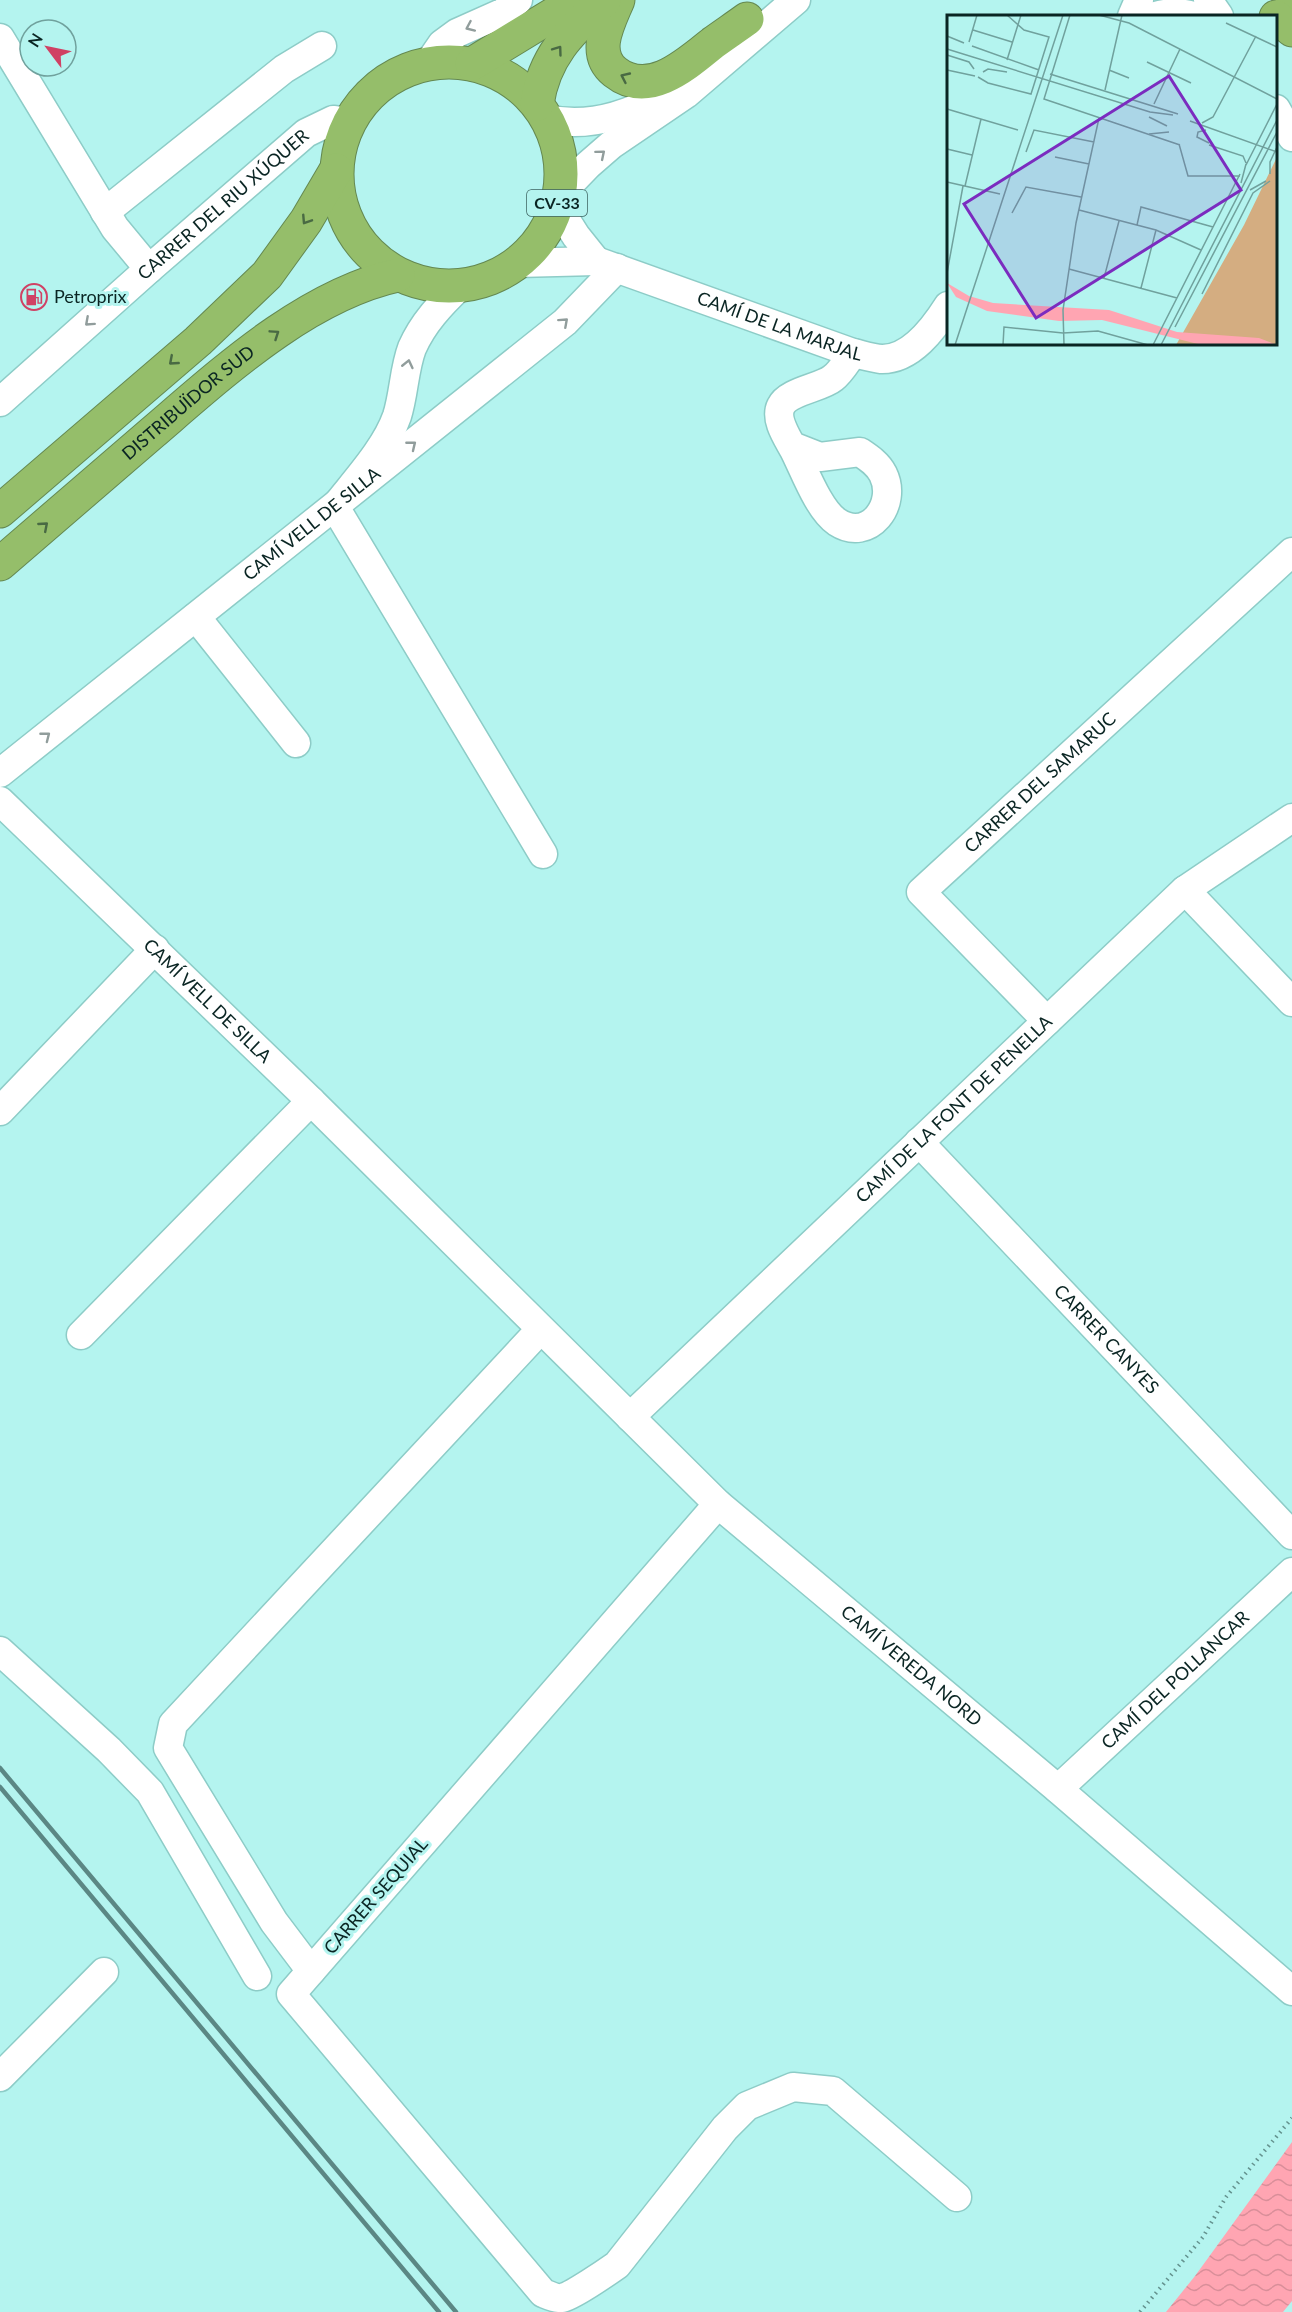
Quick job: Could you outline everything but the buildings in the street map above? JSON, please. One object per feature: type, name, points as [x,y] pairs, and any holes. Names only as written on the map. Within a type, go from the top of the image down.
[{"type":"highway","points":[[472,64],[578,0]]},
{"type":"highway","points":[[542,111],[539,86],[546,66],[561,44],[604,0]]},
{"type":"highway","points":[[618,0],[604,34],[603,49],[607,63],[614,72],[637,82],[665,77],[776,6]]},
{"type":"highway","points":[[1264,0],[1274,15]]},
{"type":"highway","points":[[1277,19],[1292,30]]},
{"type":"highway","name":"CV-33","points":[[451,61],[472,64],[508,78],[542,111],[555,137],[560,156],[561,176],[558,200],[541,238],[517,263],[490,279],[460,286],[428,285],[398,275],[372,256],[352,232],[340,202],[336,170],[340,145],[349,122],[370,94],[397,74],[429,63],[451,61]]},
{"type":"highway","name":"CV-33","points":[[0,511],[198,341],[260,282],[306,221],[336,170]]},
{"type":"highway","name":"DISTRIBUÏDOR SUD","points":[[0,564],[197,394],[277,332],[323,304],[376,279],[398,275]]},
{"type":"street","points":[[429,63],[442,44],[457,33],[504,12],[518,0]]},
{"type":"street","points":[[1132,15],[1139,0]]},
{"type":"street","points":[[1209,0],[1218,15]]},
{"type":"street","points":[[542,111],[564,123],[600,121],[650,102],[686,79],[776,6]]},
{"type":"street","name":"CV-33","points":[[558,200],[588,165],[611,145],[686,94],[776,6]]},
{"type":"street","points":[[1159,15],[1182,12],[1190,15]]},
{"type":"street","points":[[0,38],[115,228],[149,269]]},
{"type":"street","points":[[105,212],[284,69],[322,46]]},
{"type":"street","points":[[1277,112],[1292,137]]},
{"type":"street","name":"CARRER DEL RIU XÚQUER","points":[[0,402],[306,133],[333,120],[349,122]]},
{"type":"street","points":[[558,200],[576,236],[607,264]]},
{"type":"street","name":"CAMÍ DE LA MARJAL","points":[[517,263],[607,264],[853,353],[882,359],[906,353],[936,324],[947,308]]},
{"type":"street","name":"CAMÍ VELL DE SILLA","points":[[0,772],[565,322],[607,264]]},
{"type":"street","points":[[460,286],[442,303],[423,327],[412,349],[396,417],[377,453],[335,507],[543,854]]},
{"type":"street","points":[[792,446],[779,415],[782,405],[788,399],[832,379],[853,353]]},
{"type":"street","name":"CARRER DEL SAMARUC","points":[[1047,1021],[921,892],[1292,552]]},
{"type":"street","points":[[196,617],[296,743]]},
{"type":"street","name":"CAMÍ VELL DE SILLA","points":[[0,801],[155,949],[540,1330]]},
{"type":"street","name":"CAMÍ DE LA FONT DE PENELLA","points":[[630,1417],[1185,890],[1292,818]]},
{"type":"street","points":[[1185,890],[1292,1002]]},
{"type":"street","points":[[0,1111],[155,949]]},
{"type":"street","points":[[81,1335],[310,1101]]},
{"type":"street","name":"CARRER CANYES","points":[[920,1142],[1292,1535]]},
{"type":"street","points":[[311,1971],[274,1922],[168,1748],[173,1724],[540,1330]]},
{"type":"street","name":"CAMÍ VEREDA NORD","points":[[540,1330],[718,1504],[1058,1789],[1292,1990]]},
{"type":"street","name":"CARRER SEQUIAL","points":[[718,1504],[291,1994],[543,2293],[562,2298],[594,2281],[617,2265],[725,2128],[747,2106],[793,2087],[833,2091],[957,2197]]},
{"type":"street","name":"CAMÍ DEL POLLANCAR","points":[[1058,1789],[1292,1572]]},
{"type":"street","points":[[0,1651],[109,1750],[150,1792],[257,1976]]},
{"type":"street","points":[[0,2077],[104,1972]]},
{"type":"path","points":[[1140,2312],[1203,2237],[1226,2197],[1292,2118]]},
{"type":"water","points":[[1292,2142],[1292,2301],[1283,2312],[1166,2312],[1195,2276]]},
{"type":"railway","points":[[0,1768],[456,2312]]},
{"type":"railway","points":[[0,1787],[439,2312]]},
{"type":"place","name":"Petroprix","points":[[34,297]]}]
